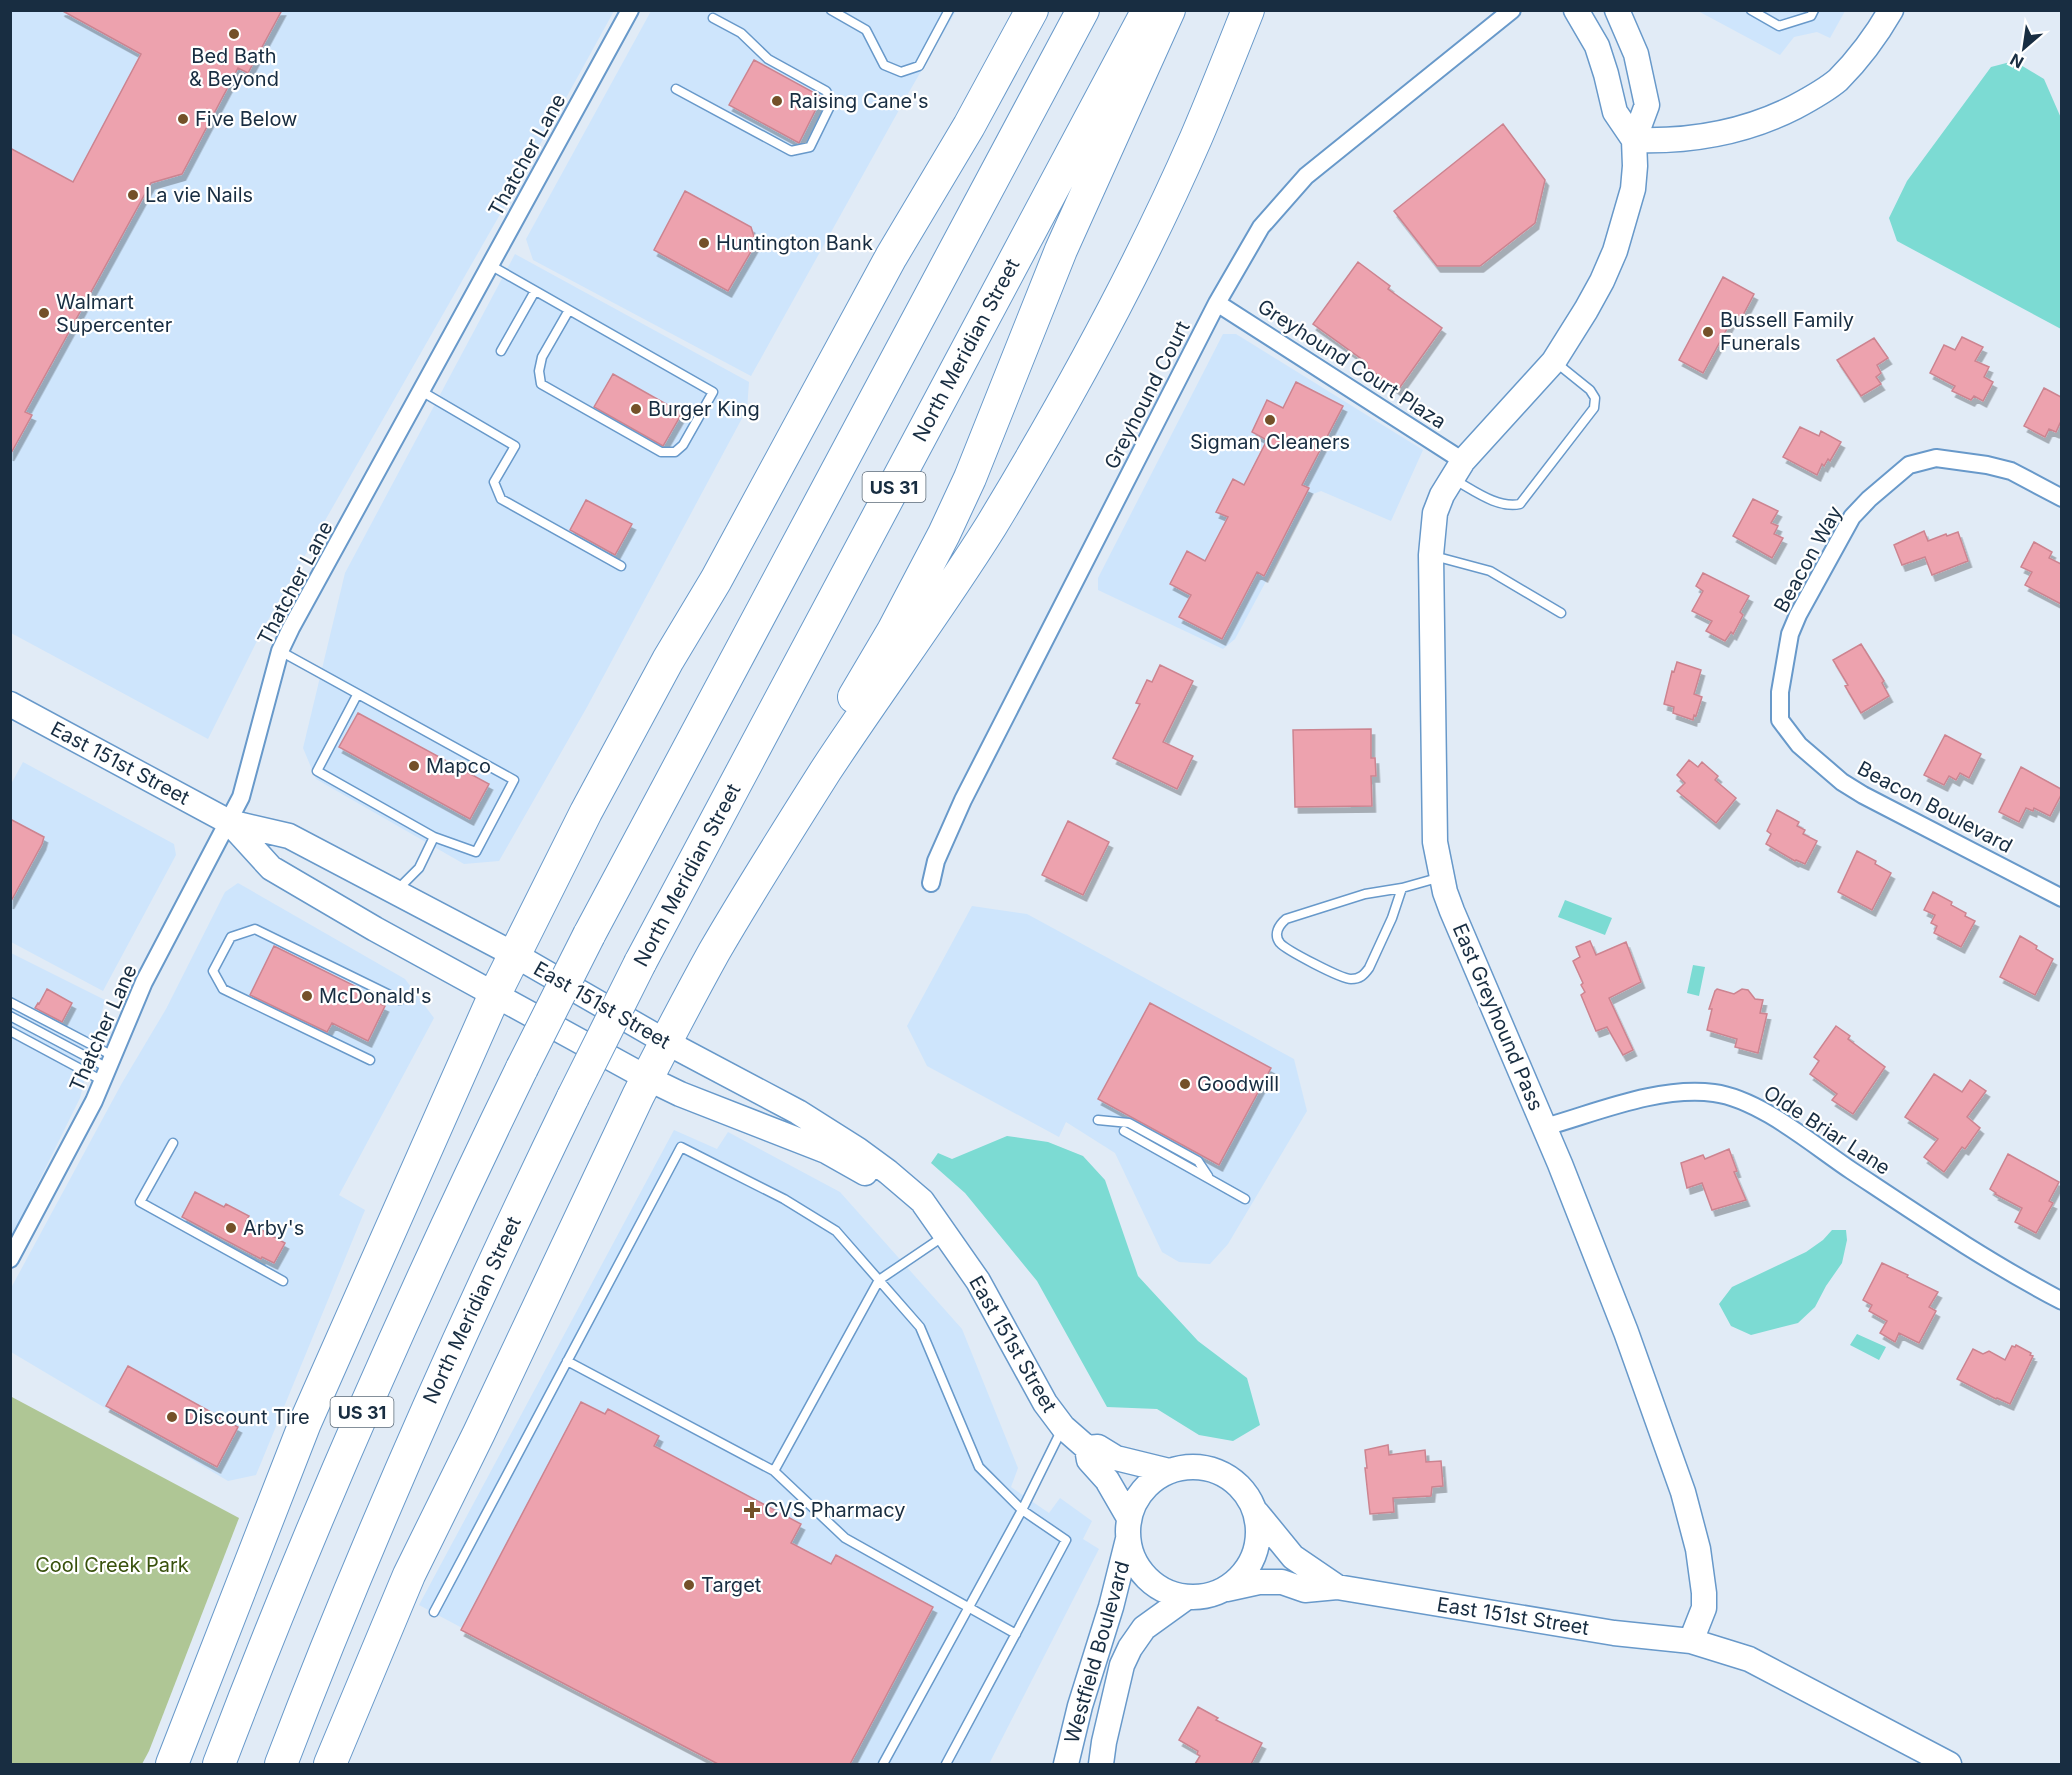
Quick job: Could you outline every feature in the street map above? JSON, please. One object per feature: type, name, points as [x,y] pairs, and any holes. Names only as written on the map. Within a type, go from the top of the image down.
[{"type":"highway","points":[[891,257],[1009,10]]},
{"type":"highway","points":[[172,1764],[305,1423],[514,955],[586,812],[668,660],[716,580],[891,257],[969,126],[1032,10]]},
{"type":"highway","name":"US 31","points":[[219,1764],[253,1674],[350,1439],[470,1175],[522,1068],[589,934],[1083,10]]},
{"type":"highway","name":"North Meridian Street","points":[[280,1764],[344,1602],[400,1470],[505,1237],[573,1097],[640,963],[1148,10]]},
{"type":"highway","points":[[772,855],[855,695],[893,631],[944,534],[970,477],[1061,250],[1169,10]]},
{"type":"highway","points":[[330,1764],[409,1575],[479,1433],[647,1078],[714,952],[772,855],[829,766],[952,587],[1028,463],[1138,260],[1195,140],[1248,10]]},
{"type":"highway","points":[[1223,72],[1258,10]]},
{"type":"street","name":"Thatcher Lane","points":[[10,1259],[108,1069],[144,982],[241,797],[280,651],[291,628],[630,10]]},
{"type":"street","name":"Greyhound Court","points":[[931,883],[936,861],[963,800],[1217,303],[1261,227],[1306,176],[1512,10]]},
{"type":"street","points":[[1576,10],[1596,46],[1606,74],[1615,112],[1634,140],[1709,137],[1744,129],[1782,114],[1813,98],[1836,81],[1863,53],[1891,10]]},
{"type":"street","name":"East Greyhound Pass","points":[[1617,10],[1636,54],[1647,105],[1634,140],[1633,189],[1615,251],[1586,310],[1554,361],[1458,470],[1442,495],[1435,513],[1431,555],[1435,842],[1445,892],[1545,1128],[1626,1332],[1683,1492],[1698,1549],[1704,1593],[1704,1608],[1690,1641]]},
{"type":"street","name":"Greyhound Court Plaza","points":[[1217,303],[1458,470]]},
{"type":"street","name":"Beacon Way","points":[[1784,675],[1790,634],[1840,537],[1852,517],[1869,499],[1909,465],[1936,458],[1986,465],[2011,471],[2061,498]]},
{"type":"street","name":"Beacon Boulevard","points":[[1784,675],[1780,692],[1780,720],[1799,746],[1842,782],[2061,898]]},
{"type":"street","name":"East 151st Street","points":[[10,704],[229,822],[289,837],[514,955],[666,1042],[798,1112],[888,1172],[922,1201],[978,1281],[1045,1403],[1063,1427],[1088,1448],[1089,1460],[1107,1480],[1128,1529]]},
{"type":"street","name":"East 151st Street","points":[[229,822],[271,868],[375,929],[647,1078],[680,1094],[838,1157],[885,1188],[945,1236]]},
{"type":"street","name":"Olde Briar Lane","points":[[1545,1128],[1650,1096],[1678,1091],[1715,1093],[1744,1102],[1773,1118],[2030,1284],[2061,1301]]},
{"type":"street","name":"East 151st Street","points":[[1088,1448],[1098,1447],[1129,1463],[1169,1471]]},
{"type":"street","points":[[1190,1466],[1212,1469],[1232,1478],[1247,1494],[1257,1513],[1259,1534],[1255,1556],[1244,1575],[1227,1589],[1208,1596],[1187,1597],[1166,1592],[1147,1579],[1134,1561],[1128,1529],[1137,1498],[1150,1482],[1169,1471],[1190,1466]]},
{"type":"street","name":"East 151st Street","points":[[1257,1513],[1293,1557],[1336,1587]]},
{"type":"street","name":"Westfield Boulevard","points":[[1066,1764],[1080,1706],[1112,1607],[1128,1529]]},
{"type":"street","name":"East 151st Street","points":[[1227,1589],[1259,1582],[1282,1582],[1305,1590],[1336,1587],[1614,1633],[1690,1641]]},
{"type":"street","name":"Westfield Boulevard","points":[[1101,1764],[1122,1665],[1130,1648],[1144,1628],[1187,1597]]},
{"type":"street","points":[[1690,1641],[1749,1659],[1949,1764]]},
{"type":"lane","points":[[831,10],[866,30],[884,65],[901,72],[919,66],[949,10]]},
{"type":"lane","points":[[1751,10],[1779,26],[1811,16],[1814,10]]},
{"type":"lane","points":[[676,89],[791,151],[810,147],[832,102],[826,91],[768,59],[741,33],[712,18]]},
{"type":"lane","points":[[490,265],[713,392],[683,446],[675,452],[662,452],[541,384],[539,371],[542,357],[569,310]]},
{"type":"lane","points":[[501,351],[535,291]]},
{"type":"lane","points":[[1458,470],[1501,504],[1512,506],[1520,504],[1594,408],[1595,398],[1590,390],[1554,361]]},
{"type":"lane","points":[[421,391],[515,446],[494,482],[501,499],[621,566]]},
{"type":"lane","points":[[1431,555],[1490,572],[1561,613]]},
{"type":"lane","points":[[280,651],[514,780],[476,852],[434,837],[317,771],[357,695]]},
{"type":"lane","points":[[394,892],[419,868],[434,837]]},
{"type":"lane","points":[[1402,888],[1392,918],[1369,968],[1364,975],[1358,978],[1344,978],[1280,943],[1278,928],[1286,919],[1365,894],[1402,888],[1442,877]]},
{"type":"lane","points":[[370,1060],[223,988],[213,971],[231,937],[255,929],[400,1000]]},
{"type":"lane","points":[[10,1002],[108,1069]]},
{"type":"lane","points":[[10,1016],[108,1069]]},
{"type":"lane","points":[[10,1031],[108,1069]]},
{"type":"lane","points":[[1098,1119],[1129,1123],[1198,1161],[1208,1177]]},
{"type":"lane","points":[[1124,1131],[1245,1199]]},
{"type":"lane","points":[[173,1143],[140,1202],[283,1281]]},
{"type":"lane","points":[[434,1612],[681,1147],[784,1199],[836,1231],[920,1327],[979,1467],[1022,1510],[1066,1540],[946,1764]]},
{"type":"lane","points":[[774,1471],[879,1280],[945,1236]]},
{"type":"lane","points":[[567,1361],[774,1471],[845,1538],[1016,1634]]},
{"type":"lane","points":[[883,1764],[1022,1510],[1063,1427]]},
{"type":"shaded area","points":[[10,11],[614,11],[263,629],[208,739],[11,633]]},
{"type":"shaded area","points":[[651,11],[956,11],[751,376],[533,260],[526,239]]},
{"type":"shaded area","points":[[1698,11],[1845,11],[1830,38],[1817,32],[1794,37],[1780,55]]},
{"type":"shaded area","points":[[2014,61],[2044,79],[2061,118],[2061,329],[1897,241],[1889,218],[1907,181],[1991,67]]},
{"type":"shaded area","points":[[515,254],[749,382],[747,409],[587,707],[499,861],[464,864],[316,779],[303,748],[345,573]]},
{"type":"shaded area","points":[[1223,334],[1236,334],[1423,450],[1391,521],[1321,491],[1313,494],[1235,639],[1223,649],[1098,590],[1098,578]]},
{"type":"shaded area","points":[[23,762],[174,844],[176,855],[103,991],[11,942],[10,786]]},
{"type":"shaded area","points":[[238,883],[405,979],[434,1018],[339,1195],[365,1210],[256,1475],[228,1481],[11,1352],[11,1288],[122,1083],[166,1009],[225,892]]},
{"type":"shaded area","points":[[1565,900],[1612,918],[1605,935],[1558,917]]},
{"type":"shaded area","points":[[972,906],[1027,914],[1294,1059],[1307,1111],[1228,1244],[1210,1264],[1179,1262],[1162,1252],[1115,1153],[1066,1122],[1059,1137],[927,1066],[907,1026]]},
{"type":"shaded area","points":[[11,953],[105,1000],[80,1098],[11,1238]]},
{"type":"shaded area","points":[[1693,965],[1705,967],[1699,996],[1687,993]]},
{"type":"shaded area","points":[[674,1130],[717,1149],[728,1132],[840,1192],[962,1329],[1018,1468],[1011,1487],[1049,1513],[1060,1498],[1092,1521],[1083,1539],[1099,1549],[989,1764],[717,1764],[419,1605]]},
{"type":"shaded area","points":[[1007,1136],[1048,1142],[1083,1156],[1105,1180],[1138,1276],[1198,1341],[1247,1378],[1260,1425],[1233,1441],[1199,1435],[1157,1409],[1107,1407],[1037,1281],[965,1193],[931,1163],[938,1153],[952,1159]]},
{"type":"shaded area","points":[[1832,1230],[1846,1230],[1847,1240],[1842,1263],[1815,1307],[1798,1323],[1751,1335],[1731,1326],[1719,1304],[1732,1287],[1806,1252],[1823,1240]]},
{"type":"shaded area","points":[[1857,1334],[1886,1347],[1879,1360],[1850,1345]]},
{"type":"green space","name":"Cool Creek Park","points":[[10,1396],[239,1518],[142,1764],[11,1764]]},
{"type":"building","points":[[61,10],[282,10],[248,73],[238,68],[182,174],[151,183],[25,412],[32,415],[10,455],[10,148],[73,182],[141,54]]},
{"type":"building","points":[[754,60],[822,97],[799,143],[729,105]]},
{"type":"building","points":[[1503,124],[1545,180],[1535,223],[1480,266],[1437,266],[1394,211]]},
{"type":"building","points":[[685,191],[751,227],[756,243],[728,291],[654,250]]},
{"type":"building","points":[[1358,262],[1390,286],[1388,289],[1442,328],[1398,390],[1365,366],[1367,363],[1313,324]]},
{"type":"building","points":[[1723,277],[1754,294],[1742,317],[1735,314],[1703,373],[1679,360]]},
{"type":"building","points":[[1962,337],[1983,347],[1975,361],[1989,367],[1984,377],[1993,382],[1983,401],[1974,396],[1971,400],[1952,391],[1955,386],[1930,373],[1944,345],[1955,350]]},
{"type":"building","points":[[1874,338],[1888,358],[1877,365],[1881,373],[1876,377],[1881,384],[1861,396],[1837,360]]},
{"type":"building","points":[[613,374],[682,413],[663,446],[594,407]]},
{"type":"building","points":[[1296,382],[1343,406],[1302,485],[1309,488],[1264,576],[1257,572],[1222,639],[1179,617],[1191,595],[1170,584],[1187,551],[1205,561],[1228,517],[1216,512],[1233,479],[1244,485],[1267,440],[1252,432],[1267,400],[1283,408]]},
{"type":"building","points":[[2044,388],[2061,397],[2061,421],[2056,432],[2049,429],[2045,437],[2024,426]]},
{"type":"building","points":[[1800,427],[1819,436],[1821,431],[1841,442],[1830,461],[1828,459],[1824,466],[1822,464],[1817,475],[1783,457]]},
{"type":"building","points":[[1753,499],[1778,511],[1771,523],[1778,526],[1774,534],[1783,538],[1772,558],[1733,536]]},
{"type":"building","points":[[586,500],[632,524],[615,555],[570,530]]},
{"type":"building","points":[[1924,531],[1928,541],[1958,532],[1968,561],[1932,575],[1925,557],[1902,565],[1894,545]]},
{"type":"building","points":[[2034,542],[2052,552],[2049,558],[2061,564],[2061,604],[2025,585],[2032,572],[2021,567]]},
{"type":"building","points":[[1703,573],[1749,596],[1740,612],[1743,615],[1733,634],[1731,632],[1725,641],[1706,631],[1712,621],[1692,611],[1703,591],[1696,586]]},
{"type":"building","points":[[1861,644],[1884,681],[1882,683],[1889,696],[1861,713],[1833,660]]},
{"type":"building","points":[[1677,662],[1701,670],[1694,694],[1702,697],[1693,720],[1673,713],[1674,707],[1664,704],[1672,671],[1674,672]]},
{"type":"building","points":[[1160,665],[1193,681],[1163,742],[1193,756],[1177,789],[1113,758],[1140,704],[1136,703],[1147,680],[1152,682]]},
{"type":"building","name":"Mapco","points":[[358,713],[489,784],[470,819],[339,747]]},
{"type":"building","points":[[1371,729],[1371,758],[1375,758],[1376,776],[1371,776],[1372,806],[1295,807],[1293,730]]},
{"type":"building","points":[[1945,735],[1981,754],[1969,778],[1960,773],[1956,780],[1949,776],[1944,785],[1924,775]]},
{"type":"building","points":[[1689,760],[1698,767],[1702,762],[1718,776],[1715,780],[1736,798],[1716,823],[1677,791],[1685,783],[1677,775]]},
{"type":"building","points":[[2021,767],[2061,789],[2061,795],[2050,816],[2034,808],[2033,811],[2026,808],[2019,822],[1999,812]]},
{"type":"building","points":[[1777,810],[1799,822],[1797,826],[1805,830],[1803,834],[1817,841],[1805,864],[1795,861],[1766,844],[1771,834],[1767,831]]},
{"type":"building","points":[[10,819],[44,837],[10,903]]},
{"type":"building","points":[[1068,821],[1109,842],[1083,895],[1042,875]]},
{"type":"building","points":[[1857,851],[1876,861],[1875,864],[1891,873],[1872,910],[1838,892]]},
{"type":"building","points":[[1933,892],[1952,902],[1951,905],[1975,921],[1961,947],[1934,933],[1937,926],[1931,923],[1935,915],[1924,910]]},
{"type":"building","points":[[2020,936],[2053,959],[2035,995],[2000,977]]},
{"type":"building","points":[[1590,941],[1596,955],[1626,942],[1641,982],[1609,998],[1633,1050],[1623,1055],[1607,1027],[1596,1031],[1581,995],[1585,992],[1581,985],[1583,983],[1573,961],[1580,957],[1576,947]]},
{"type":"building","name":"McDonald's","points":[[274,946],[361,989],[359,994],[385,1006],[368,1041],[332,1023],[327,1032],[250,995]]},
{"type":"building","points":[[47,989],[72,1003],[62,1022],[35,1008]]},
{"type":"building","points":[[1717,989],[1734,994],[1742,989],[1748,990],[1755,999],[1763,1000],[1760,1013],[1767,1014],[1758,1053],[1735,1047],[1737,1039],[1707,1030],[1712,1009],[1709,1009]]},
{"type":"building","name":"Goodwill","points":[[1150,1003],[1271,1068],[1219,1165],[1098,1099]]},
{"type":"building","points":[[1836,1026],[1850,1036],[1848,1039],[1885,1067],[1853,1114],[1832,1100],[1837,1094],[1810,1074],[1819,1061],[1814,1057]]},
{"type":"building","points":[[1934,1074],[1962,1092],[1970,1080],[1986,1091],[1967,1117],[1980,1128],[1965,1149],[1962,1147],[1944,1172],[1924,1157],[1938,1139],[1905,1117]]},
{"type":"building","points":[[1729,1149],[1737,1171],[1734,1172],[1746,1200],[1712,1210],[1702,1183],[1687,1188],[1681,1163],[1703,1155],[1705,1159]]},
{"type":"building","points":[[2008,1154],[2059,1182],[2049,1201],[2053,1203],[2036,1233],[2015,1222],[2022,1208],[1990,1189]]},
{"type":"building","name":"Arby's","points":[[195,1192],[224,1207],[226,1204],[249,1216],[246,1221],[285,1243],[274,1263],[262,1257],[261,1259],[182,1217]]},
{"type":"building","points":[[1882,1263],[1938,1292],[1929,1307],[1936,1311],[1919,1343],[1899,1333],[1895,1342],[1880,1333],[1887,1321],[1869,1311],[1872,1305],[1863,1300]]},
{"type":"building","points":[[2016,1345],[2033,1356],[2010,1404],[1957,1379],[1973,1349],[1983,1354],[1989,1351],[2005,1360],[2012,1346]]},
{"type":"building","name":"Discount Tire","points":[[128,1366],[238,1427],[217,1467],[106,1406]]},
{"type":"building","name":"Target","points":[[581,1402],[605,1414],[608,1409],[659,1436],[654,1446],[801,1524],[791,1543],[831,1564],[836,1555],[933,1607],[850,1764],[718,1764],[461,1630]]},
{"type":"building","points":[[1388,1445],[1389,1455],[1425,1450],[1426,1462],[1441,1461],[1443,1486],[1432,1487],[1431,1496],[1393,1498],[1394,1512],[1370,1514],[1365,1450]]},
{"type":"building","points":[[1198,1707],[1218,1718],[1216,1720],[1262,1743],[1251,1764],[1195,1764],[1200,1756],[1197,1754],[1198,1751],[1179,1740]]},
{"type":"place","name":"Bed Bath & Beyond","points":[[234,34]]},
{"type":"place","name":"Raising Cane's","points":[[777,101]]},
{"type":"place","name":"Five Below","points":[[183,119]]},
{"type":"place","name":"La vie Nails","points":[[133,195]]},
{"type":"place","name":"Huntington Bank","points":[[704,243]]},
{"type":"place","name":"Walmart Supercenter","points":[[44,313]]},
{"type":"place","name":"Bussell Family Funerals","points":[[1708,332]]},
{"type":"place","name":"Burger King","points":[[636,409]]},
{"type":"place","name":"Sigman Cleaners","points":[[1270,420]]},
{"type":"place","name":"Mapco","points":[[414,766]]},
{"type":"place","name":"McDonald's","points":[[307,996]]},
{"type":"place","name":"Goodwill","points":[[1185,1084]]},
{"type":"place","name":"Arby's","points":[[231,1228]]},
{"type":"place","name":"Discount Tire","points":[[172,1417]]},
{"type":"place","name":"CVS Pharmacy","points":[[752,1510]]},
{"type":"place","name":"Target","points":[[689,1585]]}]
